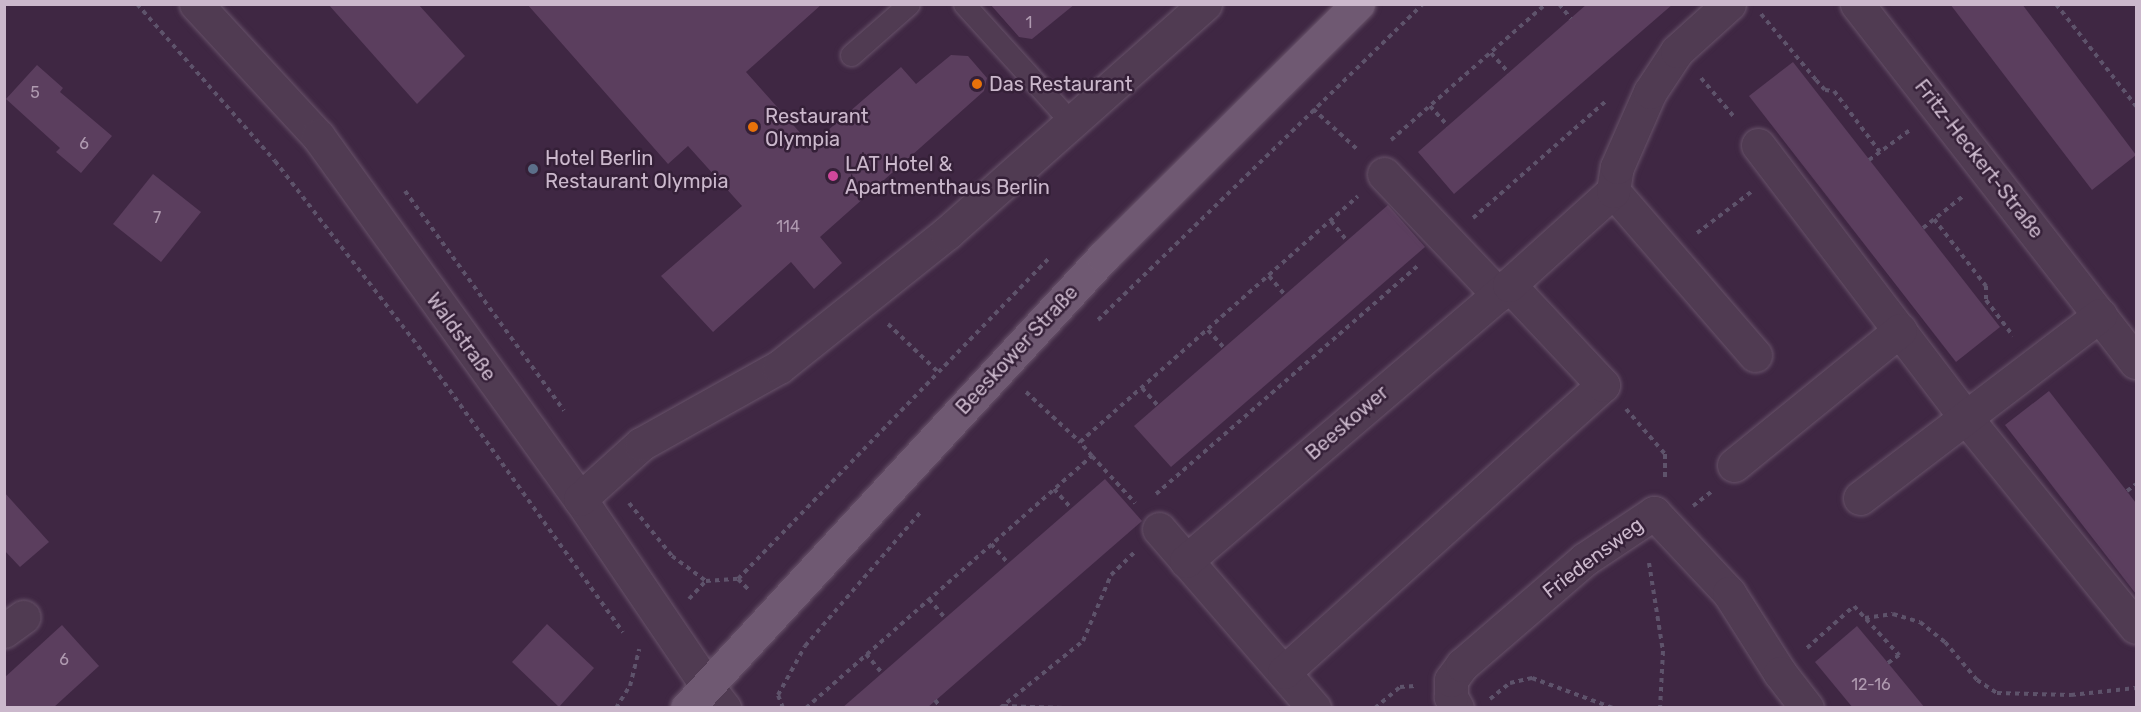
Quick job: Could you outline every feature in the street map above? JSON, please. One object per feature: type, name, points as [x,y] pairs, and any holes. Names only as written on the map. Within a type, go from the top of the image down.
[{"type":"main road","name":"Beeskower Straße","points":[[706,700],[1104,256],[1358,4]]},
{"type":"street","name":"Waldstraße","points":[[196,4],[318,136],[580,499],[666,624],[706,700]]},
{"type":"street","points":[[580,499],[641,444],[779,367],[864,300],[1072,123],[1205,4]]},
{"type":"street","points":[[1504,289],[1613,191],[1617,167],[1650,92],[1677,51],[1730,4]]},
{"type":"street","name":"Fritz-Heckert-Straße","points":[[1857,4],[2136,362]]},
{"type":"street","points":[[1758,145],[1966,418],[2136,627]]},
{"type":"street","points":[[1284,672],[1603,385],[1504,289],[1447,240],[1376,166]]},
{"type":"street","points":[[1613,191],[1755,355]]},
{"type":"street","name":"Beeskower","points":[[1186,561],[1504,289]]},
{"type":"street","points":[[1860,498],[2100,315]]},
{"type":"street","points":[[1734,465],[1900,330]]},
{"type":"street","points":[[1150,519],[1314,708]]},
{"type":"street","name":"Friedensweg","points":[[1465,697],[1462,665],[1585,559],[1660,520],[1729,592],[1779,673],[1807,708]]},
{"type":"lane","points":[[851,56],[909,4]]},
{"type":"lane","points":[[964,4],[1072,123]]},
{"type":"path","points":[[137,4],[275,160],[418,346],[637,651]]},
{"type":"path","points":[[1092,325],[1423,4]]},
{"type":"path","points":[[1080,442],[1331,221],[1430,106],[1546,4]]},
{"type":"path","points":[[1559,4],[1571,19]]},
{"type":"path","points":[[1753,4],[1825,90],[1834,91],[1880,152]]},
{"type":"path","points":[[2056,4],[2136,106]]},
{"type":"path","points":[[1677,51],[1758,145]]},
{"type":"path","points":[[1491,53],[1509,73]]},
{"type":"path","points":[[1001,707],[1083,641],[1112,575],[1150,519],[1447,240],[1623,86],[1635,84],[1650,92]]},
{"type":"path","points":[[1430,106],[1448,126]]},
{"type":"path","points":[[1869,160],[1939,107]]},
{"type":"path","points":[[1313,109],[1376,166]]},
{"type":"path","points":[[1667,254],[1778,172]]},
{"type":"path","points":[[1923,228],[1991,175]]},
{"type":"path","points":[[1934,219],[1986,286],[1986,300],[2036,365]]},
{"type":"path","points":[[1331,221],[1347,241]]},
{"type":"path","points":[[618,706],[630,686],[637,651],[666,624],[706,580],[738,579],[1058,250]]},
{"type":"path","points":[[1269,276],[1285,295]]},
{"type":"path","points":[[864,300],[938,372]]},
{"type":"path","points":[[1208,330],[1224,348]]},
{"type":"path","points":[[1017,400],[1033,383]]},
{"type":"path","points":[[1603,385],[1665,453],[1668,465],[1660,520],[1649,561],[1663,651],[1660,708]]},
{"type":"path","points":[[1142,388],[1158,405]]},
{"type":"path","points":[[1024,391],[1080,442],[1150,519]]},
{"type":"path","points":[[806,708],[1092,456]]},
{"type":"path","points":[[1660,520],[1736,472],[1734,465]]},
{"type":"path","points":[[2127,491],[2136,484]]},
{"type":"path","points":[[1054,489],[1071,508]]},
{"type":"path","points":[[783,708],[778,695],[805,646],[926,505]]},
{"type":"path","points":[[991,544],[1008,563]]},
{"type":"path","points":[[928,599],[945,618]]},
{"type":"path","points":[[1779,673],[1854,606],[1899,655],[1888,663]]},
{"type":"path","points":[[1865,618],[1893,614],[1920,622],[1945,642],[1977,680],[1997,693],[2071,695],[2136,688]]},
{"type":"path","points":[[866,654],[882,673]]},
{"type":"path","points":[[1375,708],[1400,687],[1465,697],[1532,678],[1613,708]]},
{"type":"path","points":[[935,700],[941,708]]},
{"type":"path","points":[[1001,707],[1064,708]]},
{"type":"building","points":[[328,4],[418,4],[465,56],[417,104]]},
{"type":"building","points":[[527,4],[822,4],[746,72],[811,145],[901,67],[916,84],[951,55],[968,56],[987,78],[984,91],[820,237],[842,263],[814,289],[791,262],[713,332],[661,276],[742,206],[688,146],[668,164]]},
{"type":"building","points":[[990,4],[1075,4],[1032,39],[1019,37]]},
{"type":"building","points":[[1587,4],[1673,4],[1454,194],[1418,152]]},
{"type":"building","points":[[1950,4],[2022,4],[2136,155],[2092,190]]},
{"type":"building","points":[[1793,62],[2000,327],[1956,362],[1749,96]]},
{"type":"building","points":[[37,65],[63,88],[60,92],[112,136],[81,173],[56,152],[60,148],[6,99]]},
{"type":"building","points":[[153,174],[201,212],[161,262],[113,224]]},
{"type":"building","points":[[1388,205],[1425,247],[1171,467],[1134,426]]},
{"type":"building","points":[[2049,391],[2136,503],[2136,594],[2005,425]]},
{"type":"building","points":[[1105,479],[1142,521],[927,708],[842,708]]},
{"type":"building","points":[[4,492],[49,542],[20,567],[4,550]]},
{"type":"building","points":[[547,624],[594,668],[559,707],[512,662]]},
{"type":"building","points":[[62,625],[99,666],[53,708],[4,708],[4,678]]},
{"type":"building","points":[[1857,626],[1925,708],[1853,708],[1815,662]]},
{"type":"place","name":"Das Restaurant","points":[[977,84]]},
{"type":"place","name":"Restaurant Olympia","points":[[753,127]]},
{"type":"place","name":"Hotel Berlin Restaurant Olympia","points":[[533,169]]},
{"type":"place","name":"LAT Hotel & Apartmenthaus Berlin","points":[[833,176]]}]
